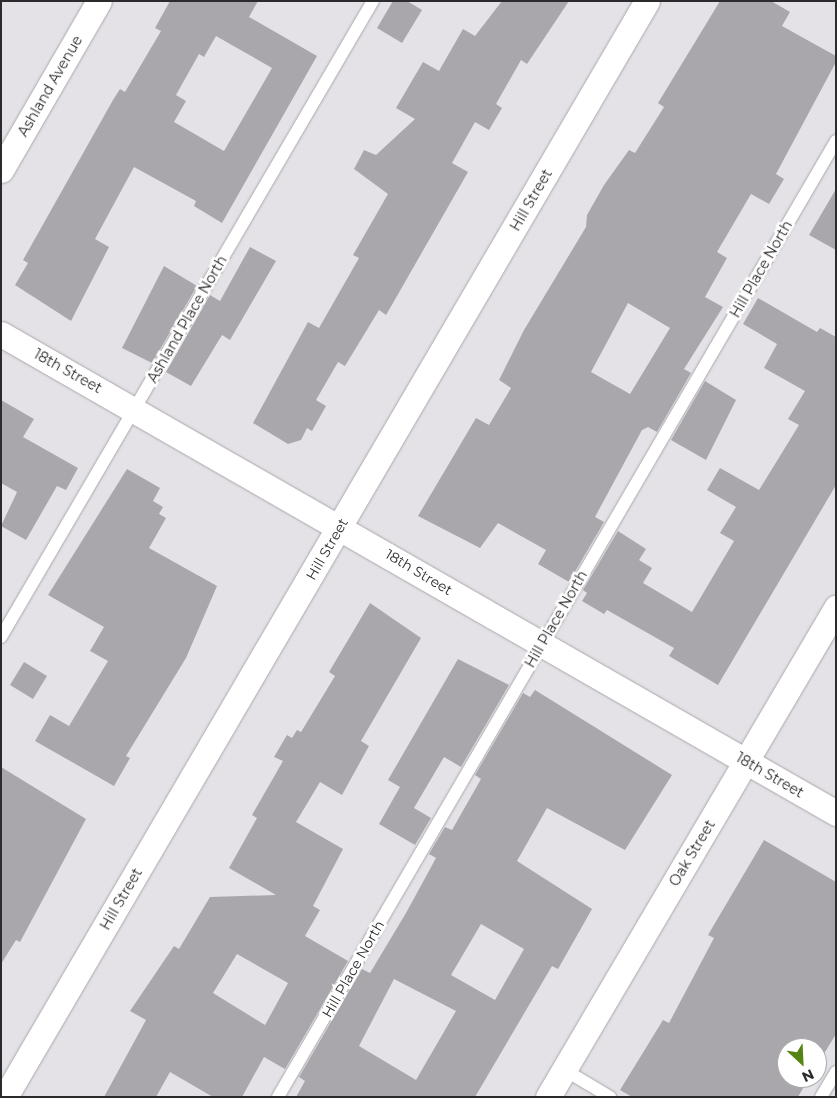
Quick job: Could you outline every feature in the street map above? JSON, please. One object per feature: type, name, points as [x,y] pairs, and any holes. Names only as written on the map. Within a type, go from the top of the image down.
[{"type":"street","name":"Ashland Avenue","points":[[1,170],[99,1]]},
{"type":"street","name":"Hill Street","points":[[5,1097],[647,1]]},
{"type":"street","name":"18th Street","points":[[1,334],[341,525],[541,646],[836,813]]},
{"type":"street","name":"Oak Street","points":[[548,1097],[836,608]]},
{"type":"lane","name":"Ashland Place North","points":[[1,638],[373,1]]},
{"type":"lane","name":"Hill Place North","points":[[278,1097],[836,141]]},
{"type":"lane","points":[[563,1069],[610,1097]]},
{"type":"lane","points":[[821,1097],[836,1072]]},
{"type":"building","points":[[170,1],[258,1],[249,17],[317,56],[222,223],[194,206],[196,201],[134,167],[95,239],[109,247],[71,321],[15,285],[28,263],[23,260],[113,100],[120,89],[125,92],[161,31],[155,28]],"holes":[[[216,36],[272,68],[224,151],[174,122],[186,101],[176,95],[199,54],[204,57]]]},
{"type":"building","points":[[393,1],[407,1],[422,10],[402,43],[377,28]]},
{"type":"building","points":[[502,1],[569,1],[527,64],[521,60],[496,104],[502,108],[489,130],[475,122],[452,163],[468,172],[386,315],[379,310],[345,366],[338,362],[316,400],[326,406],[312,431],[307,428],[301,440],[288,444],[253,423],[308,322],[319,328],[359,258],[353,255],[388,194],[354,169],[364,150],[376,155],[415,119],[396,108],[423,62],[439,71],[463,29],[475,36]]},
{"type":"building","points":[[720,1],[771,1],[790,12],[782,26],[836,56],[836,62],[776,174],[784,179],[769,204],[751,194],[717,252],[727,258],[705,297],[723,307],[684,369],[691,373],[657,432],[648,427],[642,430],[595,517],[604,522],[569,582],[538,564],[546,550],[498,523],[480,548],[418,516],[476,418],[489,425],[511,388],[499,380],[524,330],[586,227],[587,215],[604,185],[629,150],[635,153],[664,107],[658,103]],"holes":[[[628,303],[670,328],[630,394],[591,372]]]},
{"type":"building","points":[[836,189],[836,250],[809,235]]},
{"type":"building","points":[[250,247],[276,261],[230,340],[222,335],[191,386],[166,372],[210,295],[220,301]]},
{"type":"building","points":[[164,266],[197,286],[152,363],[122,348]]},
{"type":"building","points":[[758,298],[817,332],[820,328],[836,337],[836,485],[718,685],[669,656],[674,648],[607,610],[604,614],[582,601],[587,593],[583,590],[618,531],[646,549],[639,560],[652,568],[643,583],[692,612],[734,541],[720,533],[736,507],[707,490],[720,468],[759,490],[799,425],[788,419],[805,391],[764,368],[777,344],[743,324]]},
{"type":"building","points":[[705,381],[736,400],[706,460],[671,440]]},
{"type":"building","points":[[1,400],[34,419],[23,437],[78,468],[66,490],[57,486],[26,540],[1,526],[17,492],[1,483]]},
{"type":"building","points":[[127,469],[160,488],[153,501],[163,507],[159,514],[166,518],[149,548],[217,586],[186,658],[126,756],[130,758],[114,786],[35,741],[50,715],[69,726],[108,661],[90,651],[104,627],[48,595]]},
{"type":"building","points":[[370,603],[421,638],[361,741],[369,746],[342,795],[320,782],[296,822],[343,849],[313,906],[320,910],[305,936],[348,961],[285,1069],[264,1057],[242,1097],[213,1097],[170,1072],[156,1097],[104,1097],[146,1020],[130,1011],[174,946],[179,949],[210,897],[276,895],[229,868],[257,818],[252,815],[283,761],[274,757],[287,735],[292,738],[297,730],[301,732],[335,676],[329,672]],"holes":[[[237,954],[288,983],[265,1025],[213,993]]]},
{"type":"building","points":[[458,659],[509,685],[461,767],[444,757],[414,808],[431,818],[415,845],[379,824],[400,787],[388,780]]},
{"type":"building","points":[[24,662],[47,676],[33,699],[10,685]]},
{"type":"building","points":[[535,690],[672,775],[625,850],[547,808],[517,861],[592,909],[558,969],[552,966],[475,1097],[296,1097],[305,1081],[299,1077],[362,969],[370,973],[436,858],[429,854],[445,827],[452,830],[481,779],[475,775],[523,693],[530,697]],"holes":[[[481,924],[524,949],[495,1000],[451,975]],[[394,979],[456,1011],[416,1080],[359,1046]]]},
{"type":"building","points":[[1,767],[86,819],[20,942],[16,940],[1,964]]},
{"type":"building","points":[[764,840],[836,882],[836,1034],[827,1049],[827,1038],[777,1038],[777,1088],[803,1088],[798,1097],[632,1097],[620,1090],[663,1020],[669,1023],[714,938],[708,935]]}]
